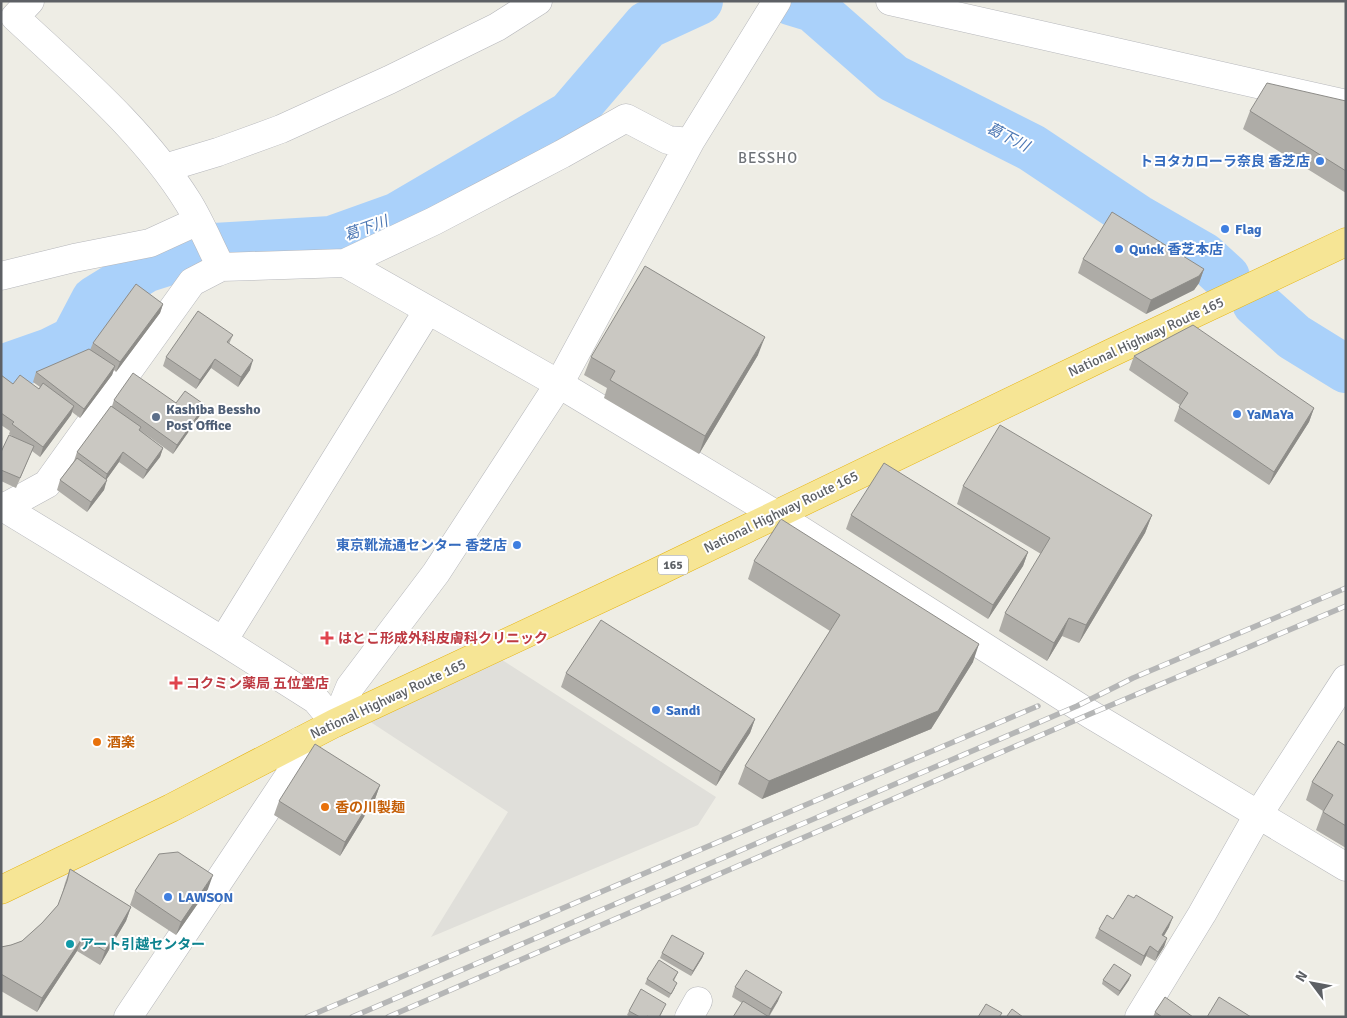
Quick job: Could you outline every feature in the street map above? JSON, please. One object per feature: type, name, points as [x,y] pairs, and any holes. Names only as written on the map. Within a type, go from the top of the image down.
[{"type":"highway","name":"National Highway Route 165","points":[[1,890],[171,808],[335,723],[653,574],[1346,242]]},
{"type":"street","points":[[165,168],[218,152],[281,129],[389,80],[497,27],[538,1]]},
{"type":"street","points":[[3,507],[316,700],[335,723],[350,687],[436,573],[559,384],[690,142],[777,1]]},
{"type":"street","points":[[890,1],[1346,104]]},
{"type":"street","points":[[15,9],[131,126],[165,168],[189,203],[221,267]]},
{"type":"street","points":[[3,507],[47,484],[192,282],[221,267],[345,263],[434,221],[626,118],[668,140],[690,142]]},
{"type":"street","points":[[1,276],[74,258],[150,243],[198,221]]},
{"type":"street","points":[[345,263],[559,384],[775,514],[1076,706],[1346,867]]},
{"type":"street","points":[[223,641],[428,310]]},
{"type":"street","points":[[1139,1017],[1202,914],[1258,815],[1346,679]]},
{"type":"street","points":[[128,1017],[289,776],[300,741]]},
{"type":"shaded area","points":[[499,658],[716,797],[698,825],[431,937],[508,812],[369,721]]},
{"type":"building","points":[[1267,83],[1346,101],[1346,171],[1250,111]]},
{"type":"building","name":"Quick 香芝本店","points":[[1112,212],[1204,269],[1199,276],[1151,300],[1083,259]]},
{"type":"building","points":[[645,266],[765,337],[705,436],[610,380],[615,371],[591,357]]},
{"type":"building","points":[[136,284],[163,304],[120,362],[93,343]]},
{"type":"building","points":[[198,311],[233,335],[227,342],[253,360],[241,377],[215,359],[200,380],[166,357]]},
{"type":"building","name":"YaMaYa","points":[[1193,325],[1314,408],[1274,472],[1179,407],[1188,393],[1134,356]]},
{"type":"building","points":[[89,349],[115,366],[84,409],[36,372]]},
{"type":"building","points":[[133,373],[176,403],[185,391],[205,405],[177,445],[114,400]]},
{"type":"building","points":[[1,375],[13,384],[20,375],[39,389],[43,383],[74,406],[43,447],[12,424],[14,422],[1,413]]},
{"type":"building","points":[[111,406],[141,427],[139,430],[163,448],[147,470],[123,452],[107,474],[77,452]]},
{"type":"building","points":[[1000,425],[1152,515],[1086,625],[1069,618],[1054,643],[1005,613],[1050,538],[963,486]]},
{"type":"building","points":[[9,435],[34,446],[20,478],[1,470],[1,452]]},
{"type":"building","points":[[77,458],[107,480],[91,502],[60,480]]},
{"type":"building","points":[[884,463],[1028,552],[993,605],[851,515]]},
{"type":"building","points":[[781,519],[979,644],[938,711],[769,781],[745,766],[840,615],[754,561]]},
{"type":"building","name":"Sandi","points":[[601,620],[755,719],[721,772],[566,673]]},
{"type":"building","points":[[1338,741],[1346,746],[1346,826],[1323,812],[1333,795],[1312,782]]},
{"type":"building","name":"香の川製麺","points":[[315,744],[380,785],[345,842],[279,801]]},
{"type":"building","name":"LAWSON","points":[[178,852],[213,875],[181,922],[135,891],[159,854]]},
{"type":"building","name":"アート引越センター","points":[[70,869],[131,907],[105,951],[83,937],[42,998],[1,974],[1,947],[22,941],[58,905]]},
{"type":"building","points":[[1128,895],[1134,898],[1136,895],[1173,917],[1162,935],[1167,938],[1158,952],[1150,946],[1144,956],[1099,929],[1107,915],[1113,919]]},
{"type":"building","points":[[672,935],[704,953],[693,971],[662,953]]},
{"type":"building","points":[[659,960],[678,972],[673,980],[677,983],[671,994],[647,979]]},
{"type":"building","points":[[1114,964],[1131,975],[1120,991],[1103,980]]},
{"type":"building","points":[[746,970],[782,992],[771,1009],[735,987]]},
{"type":"building","points":[[641,989],[666,1004],[659,1017],[640,1017],[629,1011]]},
{"type":"building","points":[[1165,997],[1193,1017],[1162,1017],[1155,1012]]},
{"type":"building","points":[[1219,997],[1251,1017],[1207,1017]]},
{"type":"building","points":[[743,1001],[769,1017],[733,1017]]},
{"type":"building","points":[[986,1004],[1002,1013],[999,1017],[978,1017]]},
{"type":"building","points":[[1012,1009],[1023,1017],[1008,1017]]},
{"type":"waterway","name":"葛下川","points":[[1,369],[50,352],[74,340],[95,300],[145,269],[214,247],[331,240],[398,216],[570,115],[647,25],[699,1]]},
{"type":"waterway","name":"葛下川","points":[[790,1],[813,8],[893,78],[1032,148],[1137,218],[1203,256],[1226,277]]},
{"type":"waterway","name":"葛下川","points":[[1256,303],[1294,337],[1346,369]]},
{"type":"railway","points":[[352,1017],[1077,706],[1133,678],[1346,588]]},
{"type":"railway","points":[[388,1017],[1090,714],[1346,606]]},
{"type":"railway","points":[[307,1017],[1038,706]]},
{"type":"place","name":"トヨタカローラ奈良 香芝店","points":[[1320,161]]},
{"type":"place","name":"Flag","points":[[1225,229]]},
{"type":"place","name":"Quick 香芝本店","points":[[1119,249]]},
{"type":"place","name":"YaMaYa","points":[[1237,414]]},
{"type":"place","name":"Kashiba Bessho Post Office","points":[[156,417]]},
{"type":"place","name":"東京靴流通センター 香芝店","points":[[517,545]]},
{"type":"place","name":"はとこ形成外科皮膚科クリニック","points":[[327,638]]},
{"type":"place","name":"コクミン薬局 五位堂店","points":[[176,683]]},
{"type":"place","name":"Sandi","points":[[656,710]]},
{"type":"place","name":"酒楽","points":[[97,742]]},
{"type":"place","name":"香の川製麺","points":[[325,807]]},
{"type":"place","name":"LAWSON","points":[[168,897]]},
{"type":"place","name":"アート引越センター","points":[[70,944]]},
{"type":"district","name":"BESSHO","points":[[768,158]]}]
